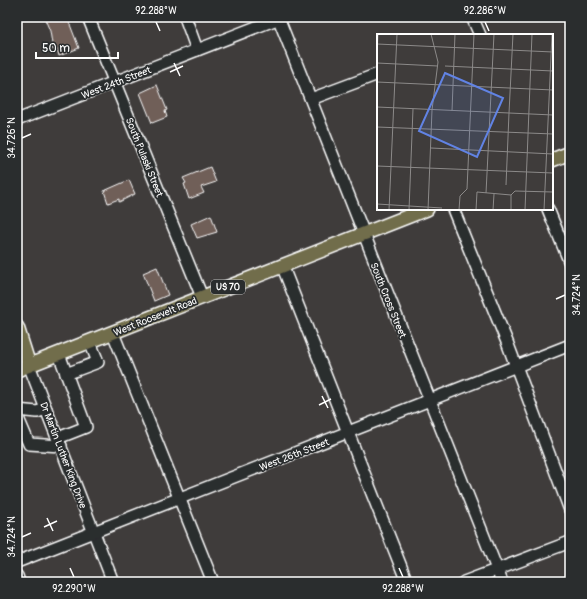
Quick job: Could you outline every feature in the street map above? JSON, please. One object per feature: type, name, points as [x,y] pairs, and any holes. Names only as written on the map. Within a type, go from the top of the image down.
[{"type":"main road","points":[[553,160],[570,153]]},
{"type":"main road","name":"West Roosevelt Road","points":[[23,367],[424,210]]},
{"type":"main road","name":"Dr Martin Luther King Drive","points":[[17,327],[23,367]]},
{"type":"street","name":"South Pulaski Street","points":[[88,17],[202,297]]},
{"type":"street","points":[[185,17],[197,50]]},
{"type":"street","points":[[472,17],[479,34]]},
{"type":"street","name":"West 24th Street","points":[[17,120],[280,18]]},
{"type":"street","name":"South Cross Street","points":[[280,18],[363,234],[502,582]]},
{"type":"street","points":[[311,99],[377,74]]},
{"type":"street","points":[[453,210],[516,367],[570,510]]},
{"type":"street","points":[[548,210],[570,263]]},
{"type":"street","points":[[282,265],[407,582]]},
{"type":"street","points":[[113,333],[213,582]]},
{"type":"street","points":[[66,374],[98,362],[90,342]]},
{"type":"street","name":"West 26th Street","points":[[17,562],[570,345]]},
{"type":"street","points":[[17,416],[29,444],[59,442],[86,427],[59,354]]},
{"type":"street","name":"Dr Martin Luther King Drive","points":[[23,367],[46,409],[113,582]]},
{"type":"street","points":[[17,410],[37,412],[46,409]]},
{"type":"street","points":[[464,582],[496,568],[529,558],[570,542]]},
{"type":"street","points":[[17,576],[19,582]]},
{"type":"building","points":[[44,17],[67,17],[79,48],[59,56],[57,49],[53,50],[50,31]]},
{"type":"building","points":[[157,85],[167,110],[165,111],[167,117],[152,123],[140,93]]},
{"type":"building","points":[[210,167],[216,182],[201,187],[204,193],[189,199],[184,184],[186,183],[183,178]]},
{"type":"building","points":[[129,180],[135,194],[119,202],[119,199],[108,203],[104,191]]},
{"type":"building","points":[[211,215],[217,232],[197,238],[191,224]]},
{"type":"building","points":[[157,267],[168,295],[154,301],[143,273]]}]
